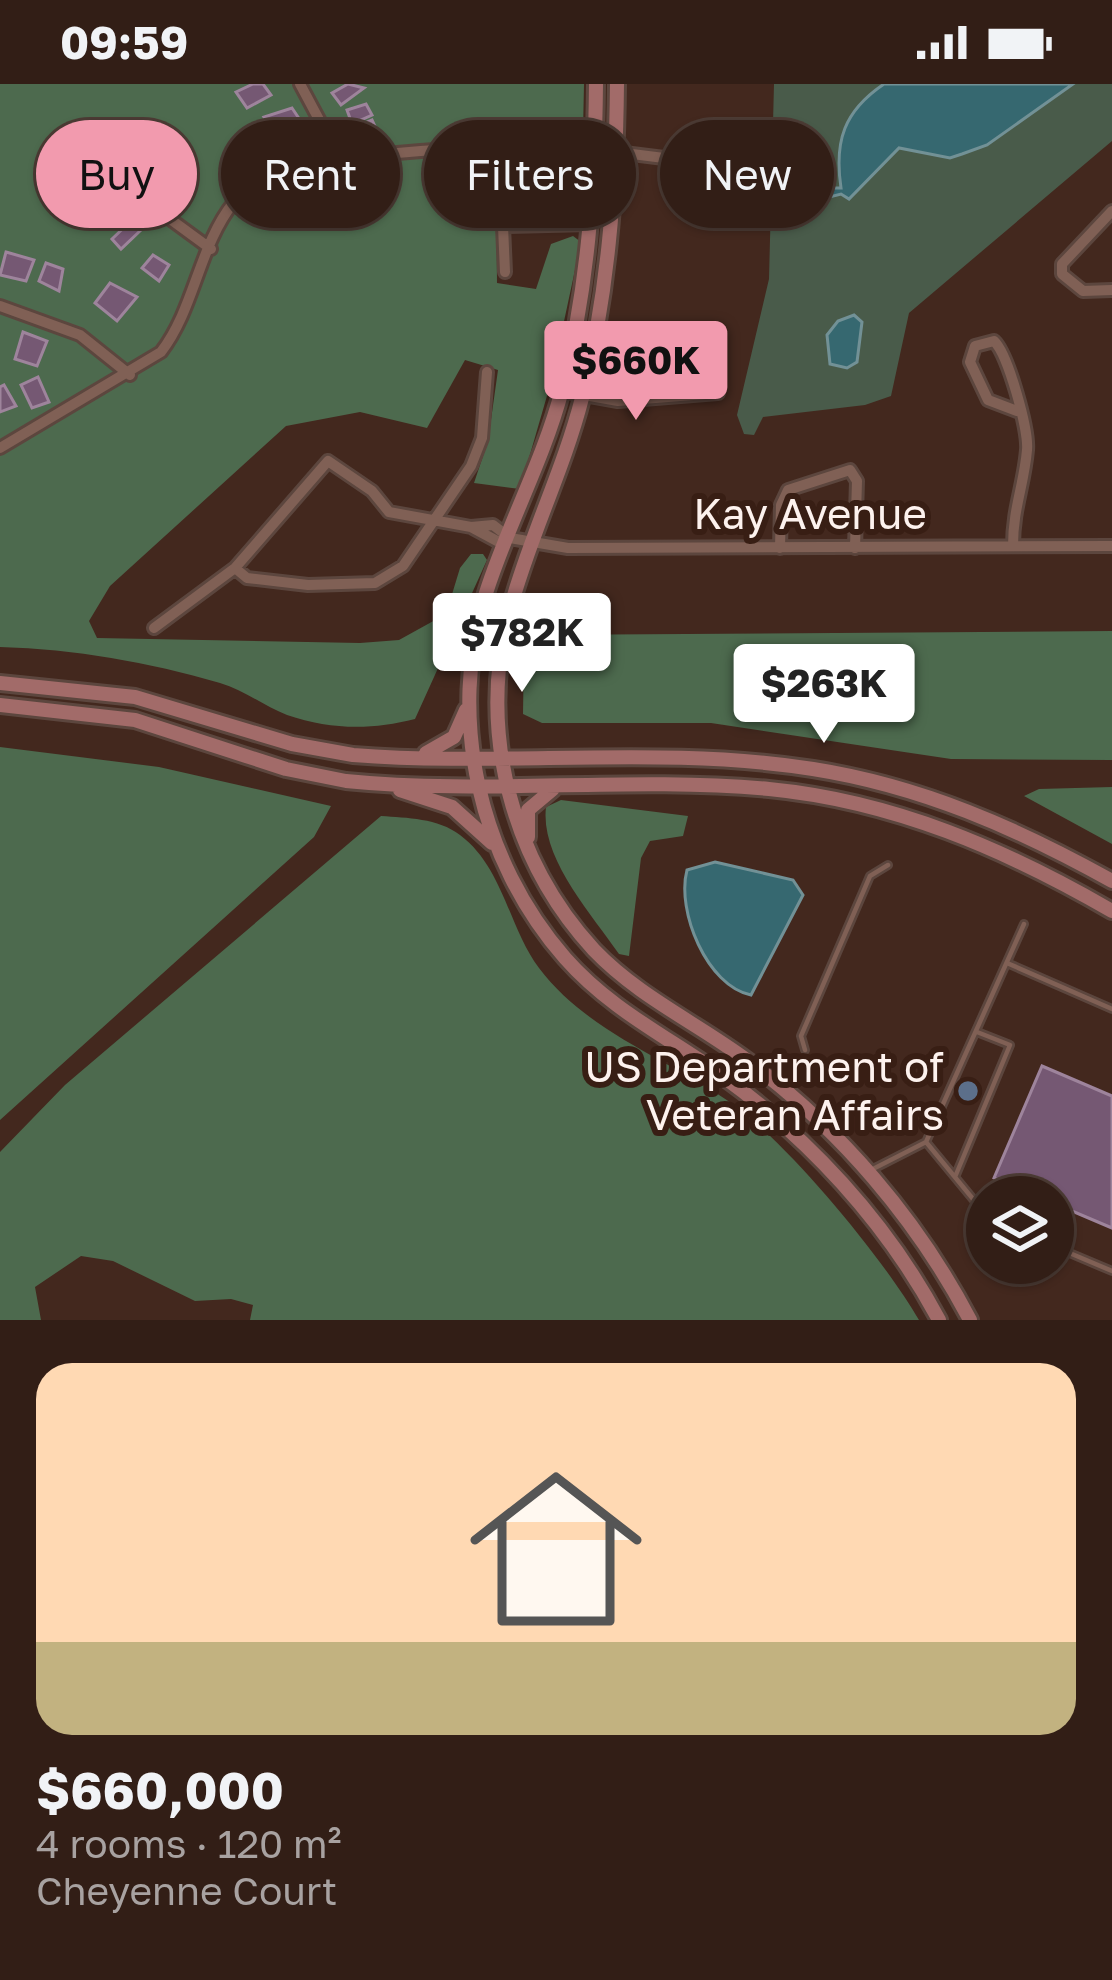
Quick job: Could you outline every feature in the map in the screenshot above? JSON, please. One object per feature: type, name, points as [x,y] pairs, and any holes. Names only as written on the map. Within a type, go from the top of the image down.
[{"type":"main road","points":[[596,84],[596,120]]},
{"type":"main road","points":[[616,120],[617,84]]},
{"type":"main road","points":[[416,757],[454,737],[470,688],[480,612],[562,391],[589,228]]},
{"type":"main road","points":[[610,228],[582,397],[500,652],[500,757],[506,785],[531,854],[560,907],[614,969],[767,1076],[824,1123],[908,1220],[970,1320]]},
{"type":"main road","points":[[0,683],[135,697],[313,749],[416,757],[733,760],[854,777],[985,818],[1112,881]]},
{"type":"main road","points":[[470,688],[478,784],[500,853],[539,925],[592,986],[751,1096],[849,1190],[939,1320]]},
{"type":"main road","points":[[0,705],[135,720],[286,770],[365,783],[452,807],[500,853]]},
{"type":"main road","points":[[365,783],[770,789],[885,810],[1000,851],[1112,911]]},
{"type":"main road","points":[[531,854],[528,810],[541,795],[567,785]]},
{"type":"main road","points":[[849,1190],[868,1172]]},
{"type":"street","points":[[300,84],[319,120]]},
{"type":"street","points":[[1112,211],[1062,264],[1062,274],[1083,291],[1112,290]]},
{"type":"street","points":[[0,448],[130,375],[172,338],[221,227]]},
{"type":"street","points":[[182,228],[211,249]]},
{"type":"street","points":[[503,228],[505,272]]},
{"type":"street","points":[[0,306],[80,335],[130,375]]},
{"type":"street","points":[[1013,546],[1013,502],[1027,453],[1026,428],[1017,411],[1006,352],[994,341],[975,346],[970,362],[988,400],[1017,411]]},
{"type":"street","points":[[154,628],[235,568],[264,582],[375,583],[404,566],[437,523],[482,437],[487,372]]},
{"type":"street","points":[[562,391],[618,401],[718,393]]},
{"type":"street","name":"Kay Avenue","points":[[235,568],[328,460],[372,491],[389,512],[470,527],[497,541],[510,538],[568,548],[1112,546]]},
{"type":"street","points":[[780,548],[781,505],[788,490],[850,470],[857,482],[855,548]]},
{"type":"lane","points":[[805,1050],[801,1036],[870,876],[888,865]]},
{"type":"lane","points":[[868,1172],[926,1142],[1024,924]]},
{"type":"lane","points":[[1007,963],[1110,1008],[1112,996]]},
{"type":"lane","points":[[955,1177],[1010,1045],[977,1031]]},
{"type":"lane","points":[[926,1142],[966,1190]]},
{"type":"lane","points":[[1074,1255],[1112,1271]]},
{"type":"green space","points":[[0,84],[584,84],[583,120],[424,120],[424,228],[497,228],[497,283],[536,289],[551,244],[573,236],[581,242],[551,382],[520,489],[474,483],[488,441],[498,370],[465,360],[427,428],[360,412],[286,426],[110,586],[89,621],[97,638],[399,640],[446,614],[460,568],[471,554],[483,554],[487,560],[415,719],[367,727],[320,724],[287,715],[229,686],[166,669],[84,654],[0,647]]},
{"type":"green space","points":[[774,84],[1112,84],[1112,141],[909,313],[891,396],[865,405],[763,417],[754,435],[744,434],[737,415],[769,279],[770,228],[834,228],[834,120],[773,120]]},
{"type":"green space","points":[[1112,631],[1112,760],[951,759],[711,723],[542,723],[523,714],[524,645],[530,635]]},
{"type":"green space","points":[[0,747],[159,767],[331,806],[314,837],[0,1120]]},
{"type":"green space","points":[[1112,787],[1112,844],[1024,796],[1039,789]]},
{"type":"green space","points":[[561,800],[688,816],[683,836],[650,841],[641,858],[629,956],[619,954],[559,865],[546,826],[546,807]]},
{"type":"green space","points":[[381,816],[442,825],[475,848],[529,952],[559,991],[606,1028],[709,1089],[757,1124],[835,1205],[919,1320],[250,1320],[253,1305],[231,1299],[195,1301],[113,1261],[81,1256],[35,1287],[41,1320],[0,1320],[0,1152],[65,1085]]},
{"type":"water","points":[[884,84],[1073,84],[987,145],[950,158],[899,148],[849,199],[834,196],[834,188],[841,188],[839,156],[845,128],[870,94]]},
{"type":"water","points":[[854,315],[862,322],[857,362],[847,368],[830,364],[827,335],[838,321]]},
{"type":"water","points":[[715,862],[793,880],[803,895],[751,995],[721,977],[698,945],[691,925],[686,906],[687,870]]},
{"type":"building","points":[[263,84],[271,95],[247,108],[236,92]]},
{"type":"building","points":[[348,84],[364,88],[341,105],[332,93]]},
{"type":"building","points":[[366,104],[372,115],[351,120],[347,110]]},
{"type":"building","points":[[292,108],[300,120],[266,120],[264,117]]},
{"type":"building","points":[[124,228],[141,230],[121,249],[112,239]]},
{"type":"building","points":[[6,252],[34,260],[26,281],[0,275]]},
{"type":"building","points":[[153,255],[169,265],[159,281],[142,268]]},
{"type":"building","points":[[46,263],[63,269],[59,291],[39,281]]},
{"type":"building","points":[[110,283],[137,297],[117,321],[95,303]]},
{"type":"building","points":[[23,332],[47,341],[37,366],[15,359]]},
{"type":"building","points":[[38,377],[49,402],[32,408],[21,385]]},
{"type":"building","points":[[4,385],[16,406],[0,412],[0,387]]},
{"type":"building","points":[[1042,1066],[1112,1096],[1112,1228],[1074,1212],[1074,1176],[995,1176]]},
{"type":"place","name":"US Department of Veteran Affairs","points":[[968,1091]]}]
